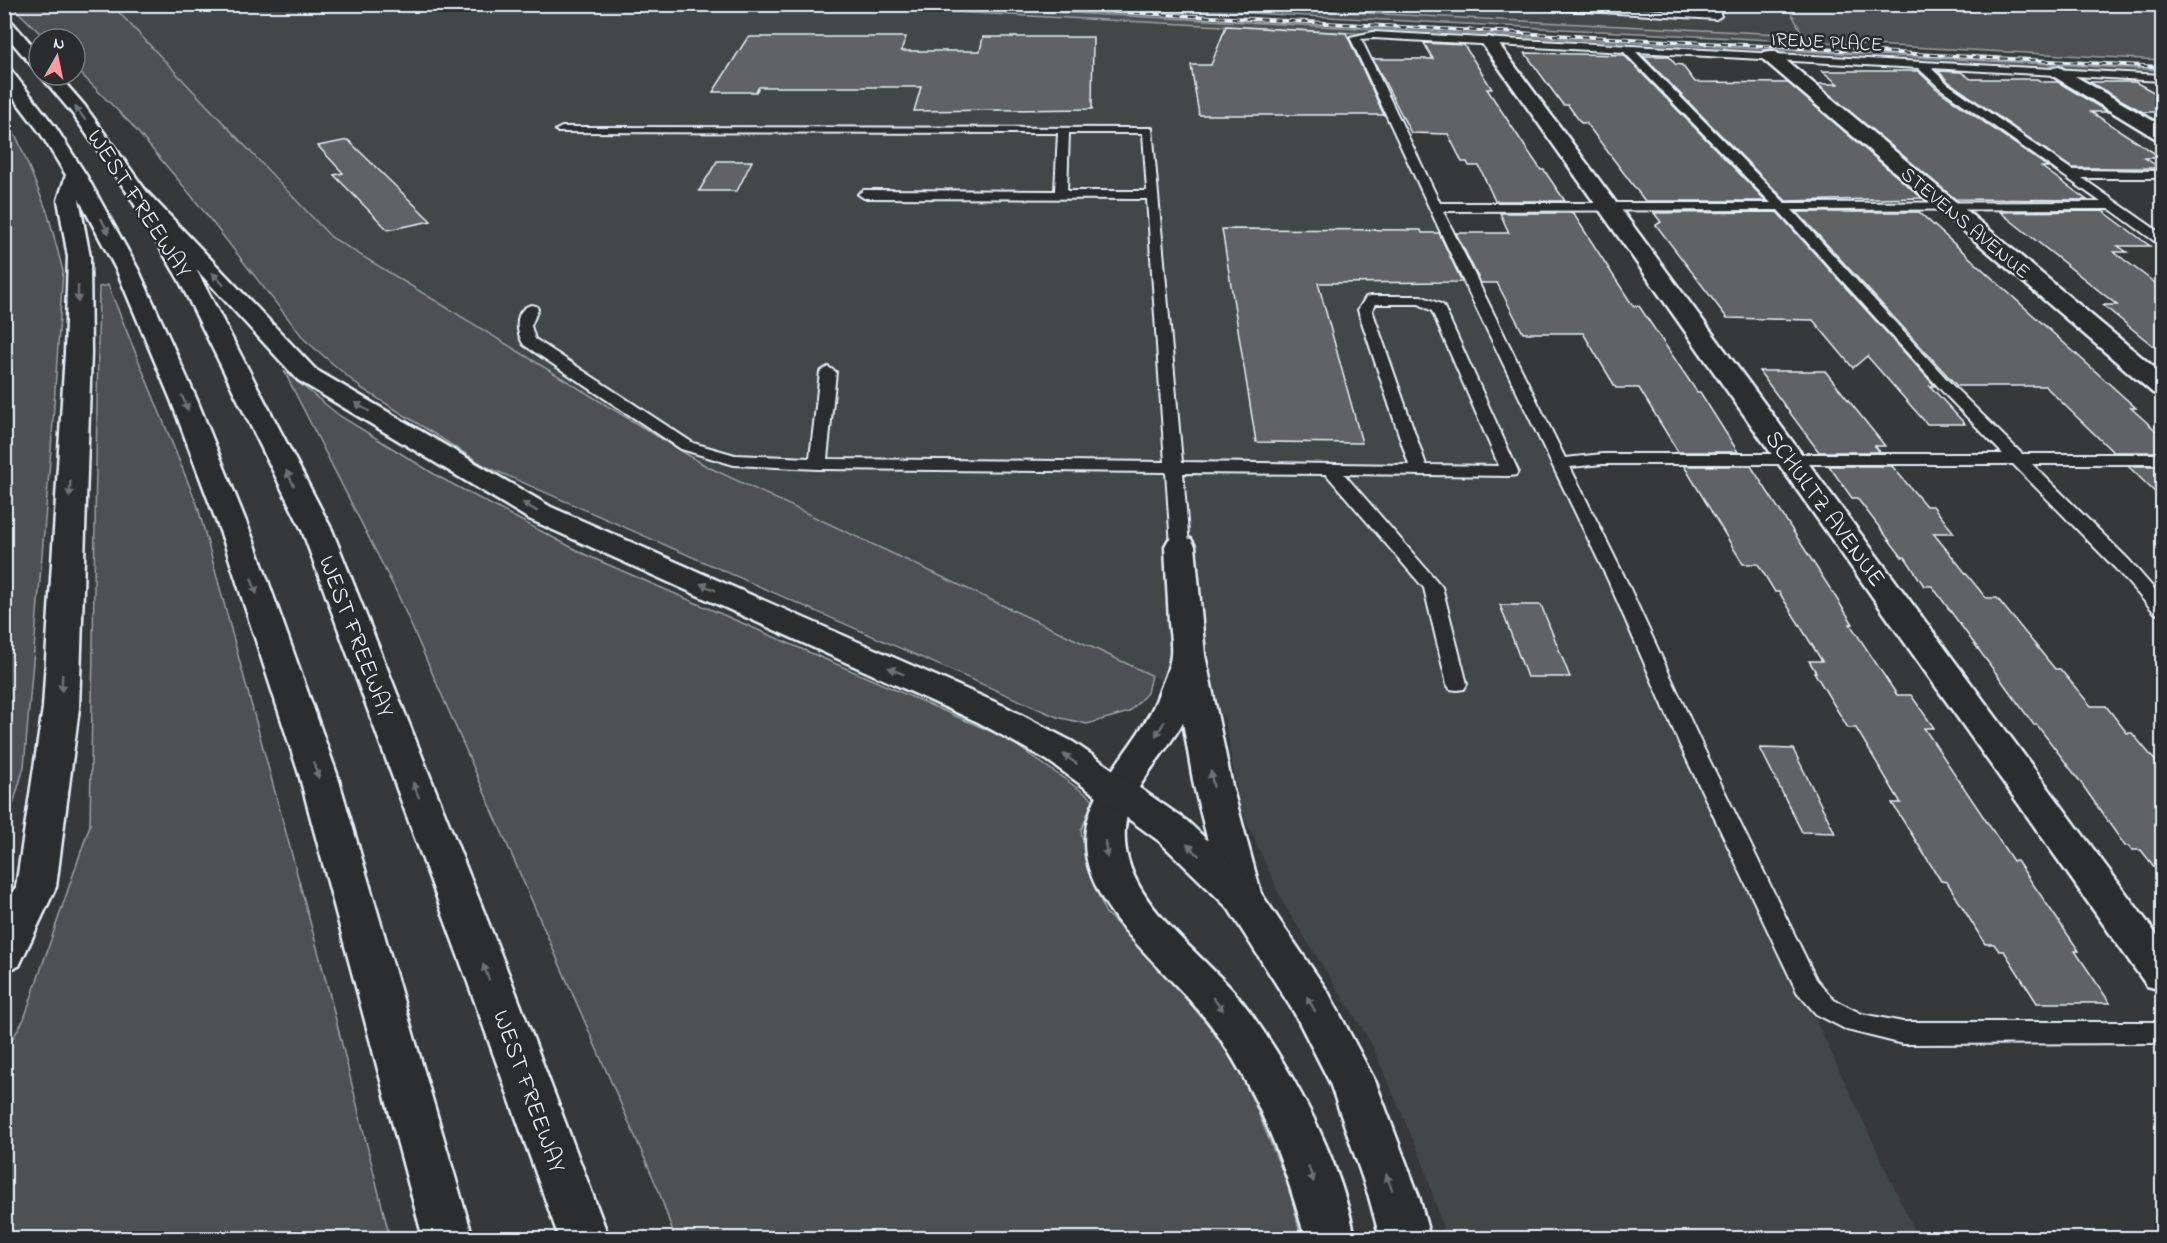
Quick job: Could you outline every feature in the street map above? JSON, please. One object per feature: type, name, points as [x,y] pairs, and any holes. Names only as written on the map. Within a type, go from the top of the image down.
[{"type":"main road","points":[[4,23],[27,49]]},
{"type":"main road","name":"SCHULTZ AVENUE","points":[[1489,42],[2163,974]]},
{"type":"main road","name":"STEVENS AVENUE","points":[[1770,56],[2163,387]]},
{"type":"main road","points":[[2059,72],[2163,134]]},
{"type":"main road","name":"WEST FREEWAY","points":[[4,73],[49,132],[101,219],[150,319],[238,539],[318,774],[448,1239]]},
{"type":"main road","name":"WEST FREEWAY","points":[[59,87],[78,109],[139,195],[191,280],[316,530],[489,980],[584,1239]]},
{"type":"main road","points":[[4,956],[36,887],[61,708],[78,353],[79,257],[68,200],[76,175]]},
{"type":"main road","points":[[139,195],[307,375],[540,513],[991,714],[1060,751],[1173,831],[1242,897],[1312,1004],[1353,1083],[1394,1197],[1405,1239]]},
{"type":"main road","points":[[1180,546],[1188,655],[1213,786],[1242,897]]},
{"type":"main road","points":[[1188,655],[1176,695],[1162,726],[1118,793],[1105,827],[1104,851],[1120,894],[1219,1003],[1261,1066],[1297,1133],[1325,1216],[1330,1239]]},
{"type":"lane","points":[[1519,4],[1614,7],[1716,16],[1711,4]]},
{"type":"lane","points":[[2153,4],[2163,9]]},
{"type":"lane","name":"IRENE PLACE","points":[[1436,207],[1355,37],[1373,35],[2163,78]]},
{"type":"lane","points":[[1627,49],[1781,206],[1949,390],[2122,564],[2163,609]]},
{"type":"lane","points":[[1920,64],[1944,86],[2163,240]]},
{"type":"lane","points":[[562,130],[1148,130],[1180,546]]},
{"type":"lane","points":[[1061,195],[1064,130]]},
{"type":"lane","points":[[2069,174],[2163,174]]},
{"type":"lane","points":[[864,194],[1153,195]]},
{"type":"lane","points":[[2109,202],[2106,206],[1436,207],[1617,580],[1690,745],[1806,984],[1825,1007],[1856,1023],[1903,1033],[2163,1033]]},
{"type":"lane","points":[[531,309],[523,325],[523,334],[529,342],[687,446],[734,460],[818,464],[1332,471],[1420,471],[1510,471],[1438,308],[1421,300],[1371,300],[1365,310],[1420,471]]},
{"type":"lane","points":[[818,464],[828,372]]},
{"type":"lane","points":[[1561,463],[1603,459],[2163,459]]},
{"type":"lane","points":[[1332,471],[1432,587],[1457,684]]},
{"type":"shaded area","points":[[818,4],[1353,31],[1918,1238],[1446,1238],[1422,1160],[1370,1041],[1284,905],[1240,807],[1224,716],[1151,675],[706,466],[331,237],[112,5]]},
{"type":"shaded area","points":[[11,5],[112,5],[331,237],[706,466],[1151,675],[1147,693],[1129,712],[1087,724],[1057,717],[485,466],[361,388],[305,340],[190,194],[131,124],[87,80],[87,27],[34,27]]},
{"type":"shaded area","points":[[818,5],[918,5],[2162,70],[2162,75]]},
{"type":"shaded area","points":[[1094,5],[1201,5],[1803,35],[1787,5],[2162,5],[2162,60]]},
{"type":"shaded area","points":[[1201,5],[1787,5],[1804,35]]},
{"type":"shaded area","points":[[5,120],[18,140],[48,214],[63,271],[51,449],[24,767],[5,832]]},
{"type":"shaded area","points":[[108,285],[198,507],[329,992],[390,1238],[5,1238],[5,1052],[24,1019],[90,825],[99,287]]},
{"type":"shaded area","points":[[284,371],[340,416],[439,477],[586,555],[1006,738],[1093,799],[1081,831],[1087,864],[1105,912],[1156,963],[1235,1057],[1290,1190],[1300,1234],[1298,1238],[675,1238],[658,1189],[398,595]]},
{"type":"building","points":[[1226,26],[1346,33],[1384,115],[1199,115],[1191,65],[1211,65]]},
{"type":"building","points":[[748,37],[906,37],[901,51],[980,51],[983,37],[1093,37],[1092,109],[914,111],[921,87],[759,87],[756,92],[713,92]]},
{"type":"building","points":[[1424,43],[1464,45],[1492,89],[1487,89],[1541,170],[1544,170],[1565,201],[1495,201],[1479,166],[1469,166],[1467,162],[1462,162],[1448,134],[1411,133],[1373,59],[1433,59]]},
{"type":"building","points":[[1525,53],[1624,55],[1766,201],[1645,201],[1586,123],[1581,123],[1568,105],[1563,105]]},
{"type":"building","points":[[1643,56],[1669,56],[1675,64],[1682,65],[1695,82],[1788,83],[1922,198],[1786,201]]},
{"type":"building","points":[[1822,71],[1918,71],[1938,90],[2048,167],[2042,167],[2087,200],[1955,199],[1817,84],[1838,84]]},
{"type":"building","points":[[1938,71],[1961,72],[1971,79],[2037,79],[2042,82],[2058,82],[2108,112],[2091,112],[2162,158],[2145,158],[2160,168],[2072,168],[1949,82]]},
{"type":"building","points":[[2089,82],[2135,82],[2163,97],[2163,112],[2143,112]]},
{"type":"building","points":[[348,140],[431,221],[388,230],[334,175],[343,173],[318,146]]},
{"type":"building","points":[[717,161],[752,161],[737,191],[699,191]]},
{"type":"building","points":[[2103,211],[2150,246],[2118,246],[2127,252],[2114,252],[2163,289],[2163,354],[2103,305],[2117,305],[2000,212]]},
{"type":"building","points":[[1777,212],[1935,386],[1930,386],[1965,424],[1927,424],[1867,356],[1853,368],[1813,320],[1727,318],[1656,225],[1661,222],[1654,213]]},
{"type":"building","points":[[1797,212],[1919,212],[2136,408],[2131,408],[2163,437],[2163,452],[2113,452],[2045,386],[1957,386]]},
{"type":"building","points":[[1500,213],[1573,213],[1633,306],[1639,306],[1697,392],[1700,392],[1738,452],[1678,452],[1639,388],[1616,388],[1583,333],[1523,333],[1497,283],[1481,283],[1456,233],[1509,233]]},
{"type":"building","points":[[1222,229],[1421,230],[1422,233],[1439,233],[1462,282],[1318,283],[1362,443],[1256,442]]},
{"type":"building","points":[[1759,371],[1825,371],[1885,446],[1875,446],[1880,452],[1819,452]]},
{"type":"building","points":[[1684,466],[1751,466],[1897,695],[1911,695],[1934,728],[1924,728],[2013,861],[2017,861],[2079,951],[2075,951],[2110,1003],[2037,1003],[2004,951],[1999,951],[1994,944],[1985,944],[1947,882],[1941,881],[1892,803],[1901,803],[1856,728],[1848,728],[1814,672],[1816,672],[1809,661],[1822,661],[1779,592],[1775,592],[1758,564],[1743,564]]},
{"type":"building","points":[[1829,466],[1892,466],[1926,506],[1933,506],[1954,533],[1933,533],[1986,598],[1997,598],[2055,669],[2060,669],[2091,706],[2106,706],[2127,733],[2132,733],[2163,770],[2163,878],[2141,850],[2132,850],[2129,846],[2125,846],[2079,780],[2037,725],[2034,725],[1932,586],[1924,586],[1905,557],[1902,557],[1857,498],[1852,498]]},
{"type":"building","points":[[2128,466],[2163,466],[2163,500]]},
{"type":"building","points":[[1500,605],[1541,605],[1570,677],[1527,677]]},
{"type":"building","points":[[1760,748],[1793,749],[1835,833],[1802,832]]},
{"type":"railway","points":[[966,4],[2162,67]]}]
